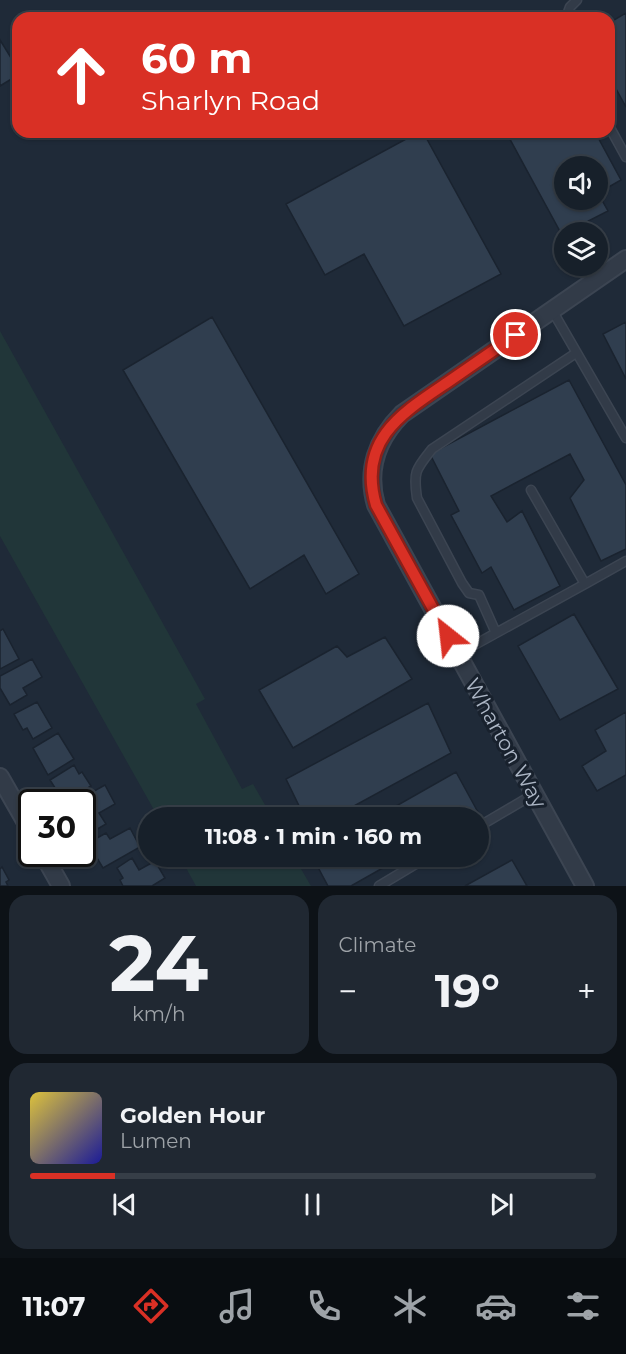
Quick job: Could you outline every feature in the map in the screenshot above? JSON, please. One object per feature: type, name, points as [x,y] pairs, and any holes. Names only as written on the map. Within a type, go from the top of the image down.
[{"type":"street","points":[[552,310],[626,259]]},
{"type":"street","name":"Wharton Way","points":[[552,310],[410,408],[395,421],[379,445],[373,463],[372,492],[376,505],[585,886]]},
{"type":"street","points":[[0,777],[18,808]]},
{"type":"street","points":[[50,867],[61,886]]},
{"type":"lane","points":[[568,12],[577,0]]},
{"type":"lane","points":[[615,137],[626,157]]},
{"type":"lane","points":[[552,310],[626,438]]},
{"type":"lane","points":[[496,633],[478,595],[469,593],[462,583],[417,498],[416,469],[432,449],[576,353]]},
{"type":"lane","points":[[531,490],[585,584]]},
{"type":"lane","points":[[458,654],[626,561]]},
{"type":"lane","points":[[489,821],[534,794]]},
{"type":"lane","points":[[379,886],[411,867]]},
{"type":"green space","points":[[0,331],[205,699],[196,704],[242,789],[253,784],[266,807],[152,807],[0,536]]},
{"type":"green space","points":[[186,867],[300,867],[311,886],[196,886]]},
{"type":"building","points":[[626,13],[626,107],[615,87],[615,19]]},
{"type":"building","points":[[0,40],[12,59],[12,79],[0,86]]},
{"type":"building","points":[[408,138],[426,138],[501,274],[404,326],[364,254],[325,275],[286,204]]},
{"type":"building","points":[[509,138],[598,138],[608,156],[554,156],[554,210],[608,211],[587,222],[555,222]]},
{"type":"building","points":[[608,156],[621,180],[608,187]]},
{"type":"building","points":[[212,317],[359,574],[326,594],[304,555],[250,589],[123,370]]},
{"type":"building","points":[[626,322],[626,379],[603,334]]},
{"type":"building","points":[[569,380],[626,485],[626,549],[601,561],[570,498],[584,480],[570,454],[491,496],[507,522],[522,511],[560,586],[514,610],[491,567],[482,573],[451,515],[459,511],[430,454]]},
{"type":"building","points":[[574,614],[618,689],[560,720],[518,646]]},
{"type":"building","points":[[3,629],[19,659],[0,669],[0,631]]},
{"type":"building","points":[[385,637],[412,679],[293,748],[259,690],[337,646],[347,657]]},
{"type":"building","points":[[32,659],[42,677],[23,688],[27,695],[10,705],[0,688],[0,676]]},
{"type":"building","points":[[37,702],[52,728],[33,739],[27,728],[23,730],[14,714]]},
{"type":"building","points":[[428,703],[451,753],[352,807],[300,807],[286,779]]},
{"type":"building","points":[[626,712],[626,775],[597,791],[582,766],[606,751],[595,730]]},
{"type":"building","points":[[58,733],[74,759],[48,775],[33,748]]},
{"type":"building","points":[[74,765],[79,774],[82,772],[91,786],[86,789],[56,789],[50,780]]},
{"type":"building","points":[[456,772],[475,807],[394,807]]},
{"type":"building","points":[[105,785],[115,804],[99,813],[106,824],[96,830],[96,790]]},
{"type":"building","points":[[130,828],[138,843],[138,848],[103,868],[96,856],[96,839],[106,833],[110,839]]},
{"type":"building","points":[[132,858],[139,870],[144,867],[159,867],[165,878],[152,886],[123,886],[120,880],[123,878],[117,868]]},
{"type":"building","points":[[512,860],[527,886],[465,886]]},
{"type":"building","points":[[2,867],[9,880],[6,882],[8,886],[0,886]]},
{"type":"building","points":[[318,867],[385,867],[351,886],[328,886]]},
{"type":"route","points":[[448,636],[376,505],[372,492],[373,463],[384,436],[402,414],[516,335]]}]
